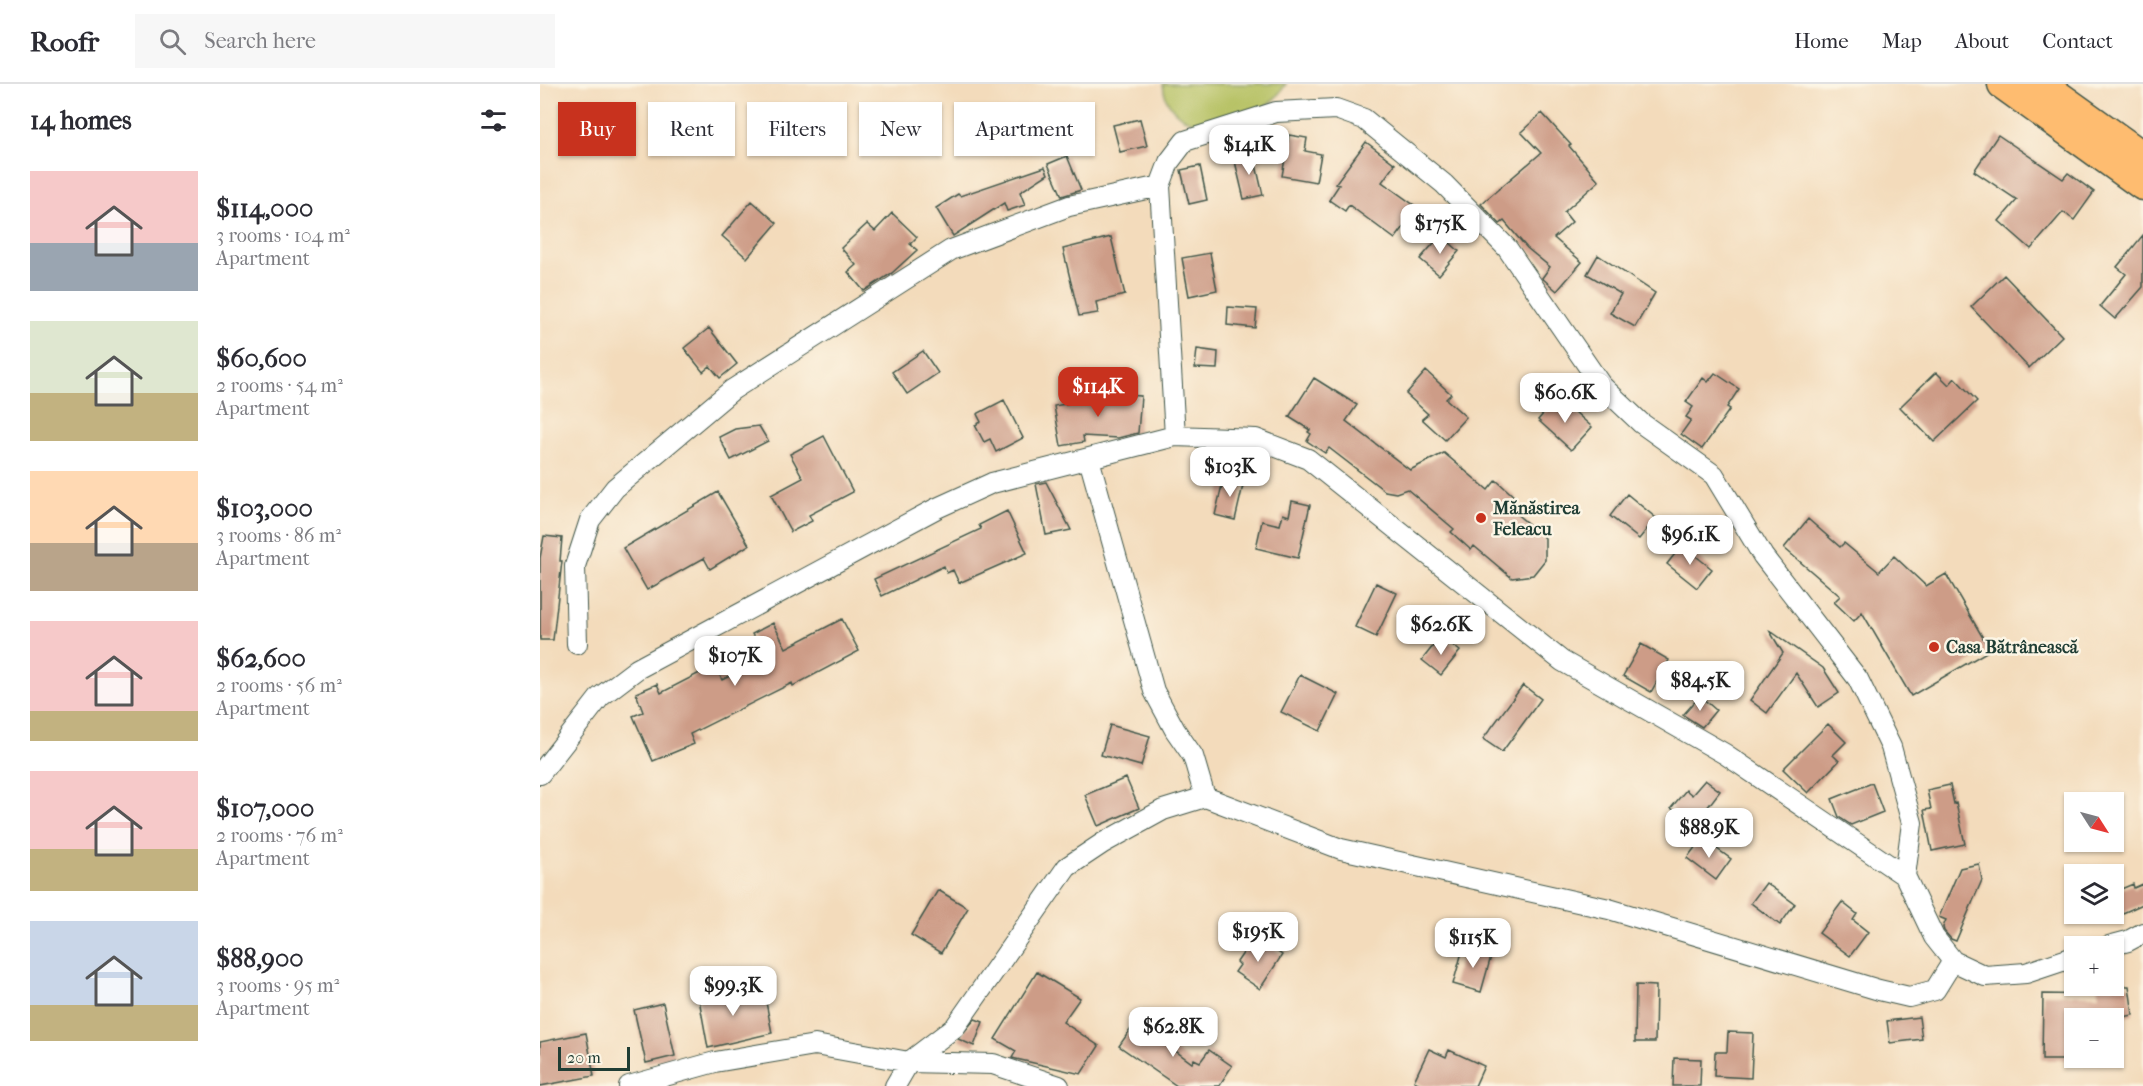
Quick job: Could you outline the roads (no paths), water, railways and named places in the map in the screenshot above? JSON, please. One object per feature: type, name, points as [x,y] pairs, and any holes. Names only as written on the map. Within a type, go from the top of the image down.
[{"type":"main road","points":[[2003,84],[2143,185]]},
{"type":"main road","points":[[2041,84],[2143,157]]},
{"type":"street","points":[[1175,436],[1160,186],[1169,162],[1185,141],[1276,112],[1336,110],[1364,118],[1444,184],[1507,248],[1601,386],[1641,423],[1714,475],[1763,556],[1858,679],[1892,747],[1912,823],[1905,876]]},
{"type":"street","points":[[578,644],[575,566],[590,520],[615,488],[732,390],[951,250],[1069,206],[1160,186]]},
{"type":"street","points":[[540,774],[600,697],[637,669],[937,508],[992,483],[1175,436],[1256,439],[1308,459],[1562,661],[1725,754],[1905,876],[1934,937],[1953,962],[1985,976],[2025,973],[2064,960]]},
{"type":"street","points":[[1089,459],[1154,691],[1175,730],[1193,756],[1205,797]]},
{"type":"street","points":[[895,1086],[909,1062],[955,1027],[1067,867],[1103,843],[1163,810],[1205,797],[1341,849],[1609,909],[1909,997],[1935,990],[1953,962]]},
{"type":"street","points":[[2124,941],[2143,933]]},
{"type":"street","points":[[629,1086],[714,1062],[815,1045],[909,1062],[993,1064],[1059,1086]]},
{"type":"place","name":"Mănăstirea Feleacu","points":[[1481,518]]},
{"type":"place","name":"Casa Bătrânească","points":[[1934,647]]}]
